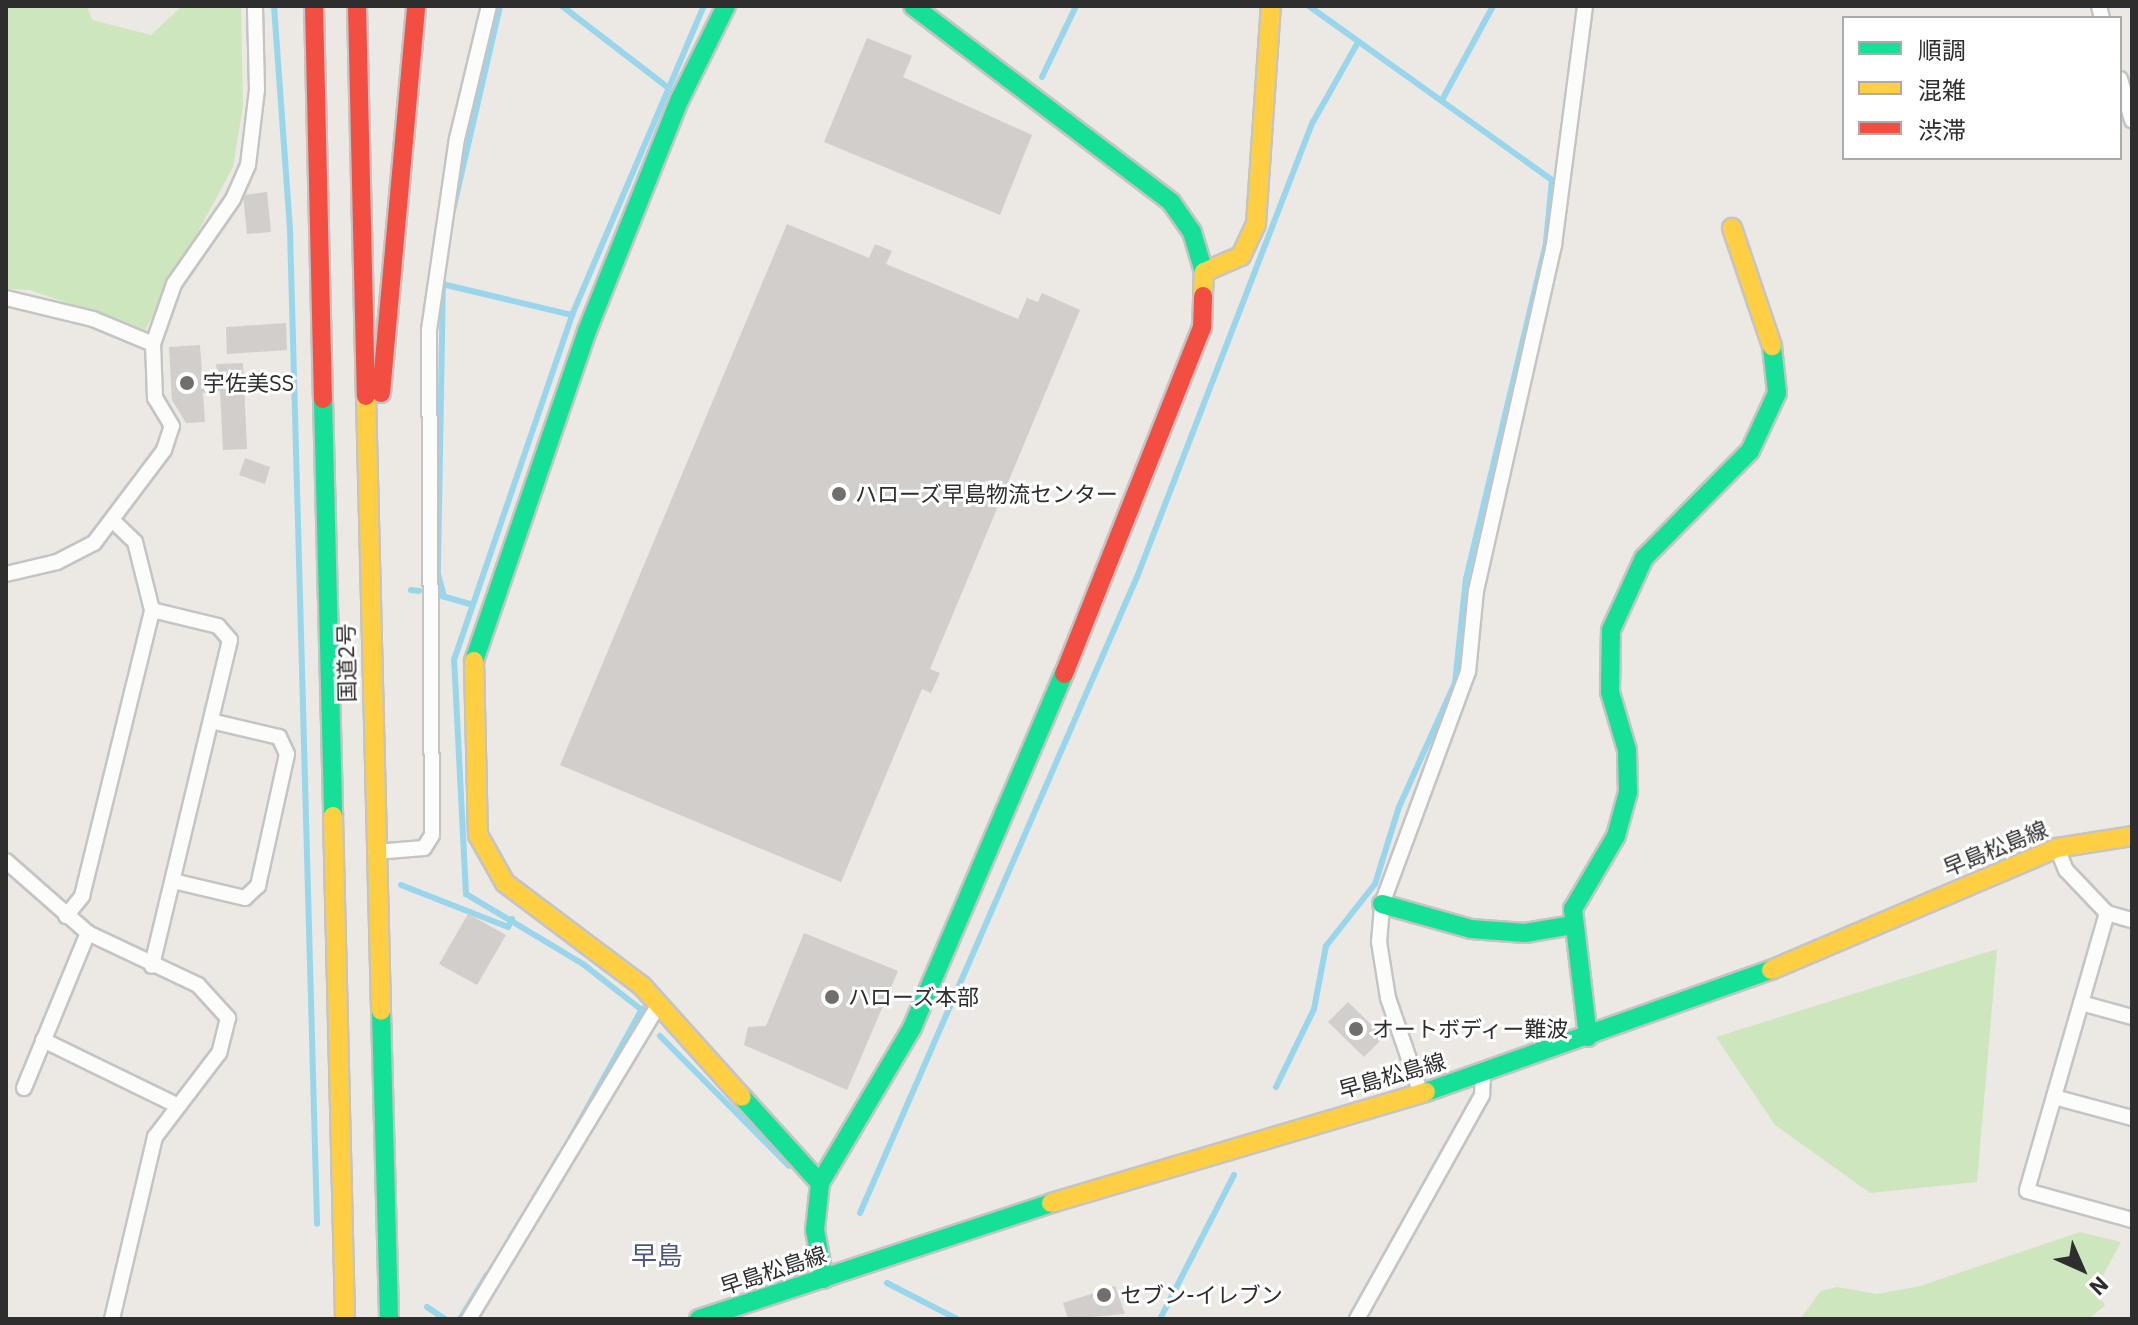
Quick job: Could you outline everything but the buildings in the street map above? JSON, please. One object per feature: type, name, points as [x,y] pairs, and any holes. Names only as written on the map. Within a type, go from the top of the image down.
[{"type":"main road","name":"国道2号","points":[[314,6],[345,1319]]},
{"type":"main road","name":"国道2号","points":[[357,6],[371,744],[389,1319]]},
{"type":"main road","points":[[726,6],[680,99],[587,331],[476,647],[470,685],[478,835],[489,864],[659,1004],[820,1183]]},
{"type":"main road","points":[[824,1279],[815,1230],[820,1183],[912,1028],[1073,653],[1202,328],[1204,272],[1192,232],[1171,202],[913,6]]},
{"type":"main road","points":[[1204,272],[1241,256],[1256,224],[1271,6]]},
{"type":"main road","points":[[371,744],[381,370],[415,12]]},
{"type":"main road","points":[[1588,1037],[1573,909],[1616,836],[1628,792],[1627,750],[1607,664],[1623,594],[1644,558],[1750,451],[1777,393],[1773,350],[1732,228]]},
{"type":"main road","name":"早島松島線","points":[[699,1319],[1420,1091],[1483,1075],[1795,961],[2057,848],[2132,836]]},
{"type":"main road","points":[[1382,904],[1471,929],[1525,933],[1573,925]]},
{"type":"street","points":[[6,574],[57,562],[94,543],[115,523],[164,450],[172,426],[155,398],[153,344],[174,284],[233,199],[248,165],[257,90],[255,6]]},
{"type":"street","points":[[375,852],[424,848],[432,835],[429,330],[454,154],[489,6]]},
{"type":"street","points":[[1420,1091],[1388,998],[1379,942],[1382,904],[1468,672],[1476,591],[1554,245],[1585,6]]},
{"type":"street","points":[[2122,86],[2132,120]]},
{"type":"street","points":[[6,298],[93,319],[153,344]]},
{"type":"street","points":[[66,916],[82,896],[152,610],[135,542],[115,523]]},
{"type":"street","points":[[152,610],[218,626],[230,640],[152,966]]},
{"type":"street","points":[[173,881],[245,898],[258,886],[287,754],[279,737],[211,721]]},
{"type":"street","points":[[2057,848],[2066,870],[2107,913],[2132,920]]},
{"type":"street","points":[[6,861],[88,933],[213,995],[228,1018],[219,1053],[176,1105],[155,1137],[135,1198],[112,1319]]},
{"type":"street","points":[[2107,913],[2027,1191],[2132,1220]]},
{"type":"street","points":[[24,1088],[88,933]]},
{"type":"street","points":[[2081,1003],[2132,1017]]},
{"type":"street","points":[[469,1319],[659,1004]]},
{"type":"street","points":[[43,1040],[176,1105]]},
{"type":"street","points":[[1357,1319],[1482,1095],[1483,1075]]},
{"type":"street","points":[[2054,1097],[2132,1118]]},
{"type":"green space","points":[[6,6],[87,6],[92,20],[151,35],[182,6],[241,6],[243,106],[233,167],[145,330],[30,290],[6,289]]},
{"type":"green space","points":[[1997,949],[1977,1182],[1870,1193],[1775,1125],[1716,1037]]},
{"type":"green space","points":[[2080,1232],[2121,1242],[2095,1290],[2105,1305],[2089,1319],[1800,1319],[1821,1291],[1837,1287],[1877,1294],[1920,1286]]},
{"type":"waterway","points":[[274,6],[290,230],[317,1224]]},
{"type":"waterway","points":[[453,210],[500,6]]},
{"type":"waterway","points":[[562,6],[666,86]]},
{"type":"waterway","points":[[643,1011],[583,964],[466,894],[454,660],[572,315],[704,6]]},
{"type":"waterway","points":[[1042,77],[1076,6]]},
{"type":"waterway","points":[[1276,1087],[1314,1009],[1326,946],[1375,884],[1399,807],[1455,683],[1466,579],[1546,242],[1552,180],[1309,6]]},
{"type":"waterway","points":[[1442,100],[1493,6]]},
{"type":"waterway","points":[[860,1213],[1137,577],[1313,122],[1358,42]]},
{"type":"waterway","points":[[443,280],[438,574],[444,596]]},
{"type":"waterway","points":[[442,284],[572,315]]},
{"type":"waterway","points":[[411,590],[419,591]]},
{"type":"waterway","points":[[442,596],[470,604]]},
{"type":"waterway","points":[[401,885],[508,927],[512,919]]},
{"type":"waterway","points":[[570,1139],[642,1009]]},
{"type":"waterway","points":[[660,1036],[789,1166]]},
{"type":"waterway","points":[[1160,1319],[1234,1175]]},
{"type":"waterway","points":[[460,1319],[487,1275]]},
{"type":"waterway","points":[[887,1283],[957,1319]]},
{"type":"waterway","points":[[427,1307],[445,1319]]},
{"type":"traffic: fast","points":[[474,661],[587,331],[680,99],[726,6]]},
{"type":"traffic: fast","points":[[913,6],[1171,202],[1192,232],[1204,272]]},
{"type":"traffic: fast","points":[[1588,1037],[1573,909],[1616,836],[1628,792],[1627,750],[1610,692],[1611,630],[1644,558],[1750,451],[1777,393],[1772,346]]},
{"type":"traffic: fast","points":[[323,399],[333,816]]},
{"type":"traffic: fast","points":[[824,1279],[815,1230],[820,1183],[912,1028],[1064,674]]},
{"type":"traffic: fast","points":[[1382,904],[1471,929],[1525,933],[1573,925]]},
{"type":"traffic: fast","points":[[1426,1092],[1771,970]]},
{"type":"traffic: fast","points":[[381,1011],[389,1319]]},
{"type":"traffic: fast","points":[[742,1097],[820,1183]]},
{"type":"traffic: fast","points":[[699,1319],[1051,1203]]},
{"type":"traffic: slow","points":[[1203,296],[1204,272],[1241,256],[1256,224],[1271,6]]},
{"type":"traffic: slow","points":[[1732,228],[1772,346]]},
{"type":"traffic: slow","points":[[366,396],[381,1011]]},
{"type":"traffic: slow","points":[[474,661],[478,835],[505,883],[642,986],[742,1097]]},
{"type":"traffic: slow","points":[[333,816],[345,1319]]},
{"type":"traffic: slow","points":[[1771,970],[2057,848],[2132,836]]},
{"type":"traffic: slow","points":[[1051,1203],[1426,1092]]},
{"type":"traffic: jam","points":[[314,6],[323,399]]},
{"type":"traffic: jam","points":[[357,6],[366,396]]},
{"type":"traffic: jam","points":[[381,393],[416,6]]},
{"type":"traffic: jam","points":[[1064,674],[1202,328],[1203,296]]},
{"type":"place","name":"宇佐美SS","points":[[187,383]]},
{"type":"place","name":"ハローズ早島物流センター","points":[[839,494]]},
{"type":"place","name":"ハローズ本部","points":[[832,997]]},
{"type":"place","name":"オートボディー難波","points":[[1356,1029]]},
{"type":"place","name":"セブン-イレブン","points":[[1104,1295]]},
{"type":"district","name":"早島","points":[[657,1256]]}]
